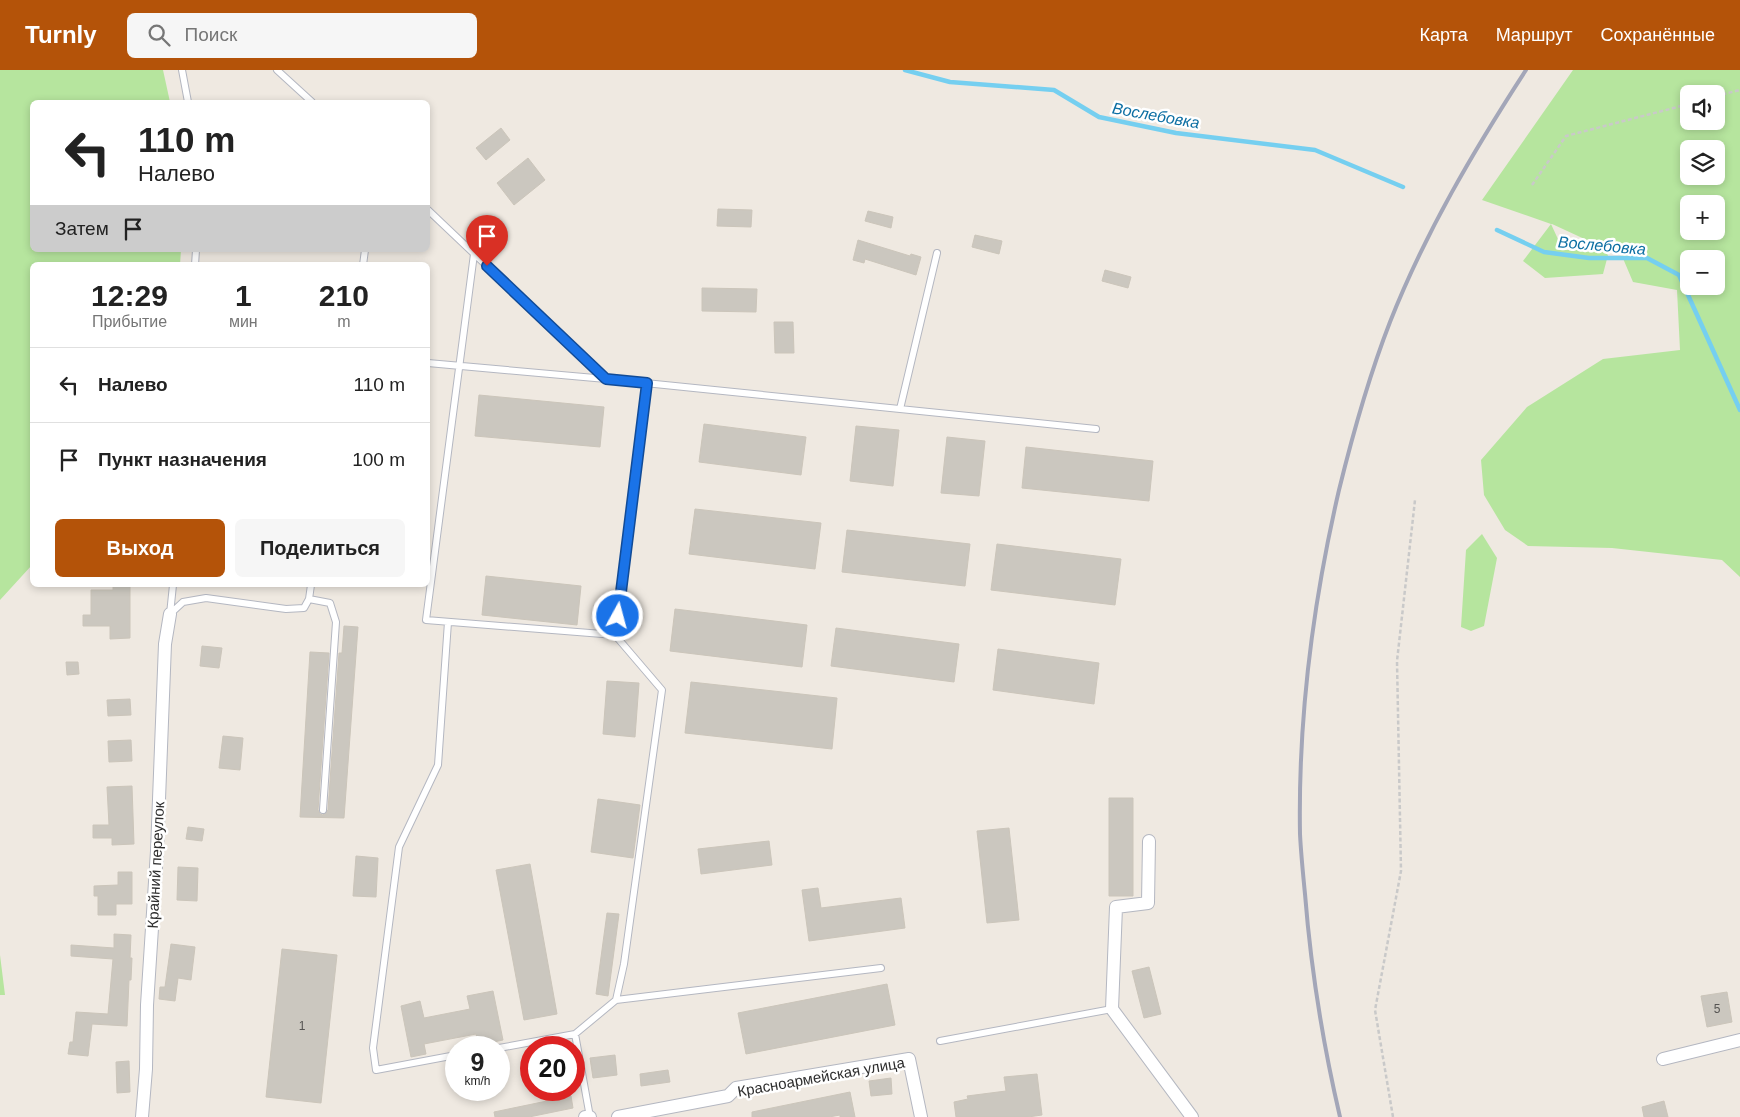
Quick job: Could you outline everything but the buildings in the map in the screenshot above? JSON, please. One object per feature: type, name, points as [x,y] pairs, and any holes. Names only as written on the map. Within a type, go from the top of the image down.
[{"type":"street","name":"Крайний переулок","points":[[142,1117],[157,851],[165,644],[170,614]]},
{"type":"street","points":[[1148,841],[1148,903],[1116,907],[1112,1009],[1192,1117]]},
{"type":"street","points":[[1663,1059],[1740,1040]]},
{"type":"street","name":"Красноармейская улица","points":[[618,1117],[728,1096],[736,1088],[909,1059],[921,1117]]},
{"type":"lane","points":[[182,70],[188,100]]},
{"type":"lane","points":[[277,70],[310,100]]},
{"type":"lane","points":[[430,212],[606,379]]},
{"type":"lane","points":[[900,409],[937,253]]},
{"type":"lane","points":[[474,254],[426,620],[615,635],[662,690],[624,964],[616,1000]]},
{"type":"lane","points":[[430,363],[647,383],[1096,429]]},
{"type":"lane","points":[[615,635],[647,383]]},
{"type":"lane","points":[[170,614],[172,587]]},
{"type":"lane","points":[[170,614],[183,602],[206,598],[286,609],[304,608],[309,599],[311,587]]},
{"type":"lane","points":[[309,599],[330,602],[336,622],[323,810]]},
{"type":"lane","points":[[445,1057],[376,1070],[373,1048],[399,847],[438,765],[448,622]]},
{"type":"lane","points":[[510,1046],[575,1034],[616,1000],[881,968]]},
{"type":"lane","points":[[940,1042],[1112,1009]]},
{"type":"lane","points":[[575,1034],[588,1117]]},
{"type":"path","points":[[1725,94],[1740,90]]},
{"type":"path","points":[[1532,185],[1566,136],[1680,106]]},
{"type":"path","points":[[1392,1117],[1375,1010],[1402,871],[1396,661],[1415,500]]},
{"type":"green space","points":[[0,70],[163,70],[170,100],[30,100],[30,252],[181,252],[180,262],[30,262],[30,567],[0,600]]},
{"type":"green space","points":[[1573,70],[1740,70],[1740,577],[1722,560],[1612,548],[1528,546],[1505,530],[1484,495],[1481,460],[1527,407],[1603,359],[1680,350],[1677,290],[1633,282],[1619,249],[1593,242],[1608,255],[1603,274],[1545,278],[1523,261],[1551,224],[1482,200]],"holes":[[[1552,224],[1591,242],[1576,250],[1563,250]]]},
{"type":"green space","points":[[1482,534],[1497,558],[1484,626],[1471,631],[1461,627],[1466,550]]},
{"type":"green space","points":[[0,955],[5,995],[0,995]]},
{"type":"waterway","name":"Вослебовка","points":[[905,70],[950,82],[1054,90],[1099,117],[1176,133],[1315,150],[1403,187]]},
{"type":"waterway","name":"Вослебовка","points":[[1497,230],[1544,252],[1589,258],[1647,258],[1679,275],[1740,410]]},
{"type":"railway","points":[[1340,1117],[1328,1062],[1314,979],[1300,834],[1300,791],[1305,704],[1309,660],[1322,575],[1339,490],[1350,447],[1368,384],[1390,322],[1435,224],[1469,161],[1526,70]]},
{"type":"route","points":[[487,266],[606,379],[647,383],[618,616]]}]
